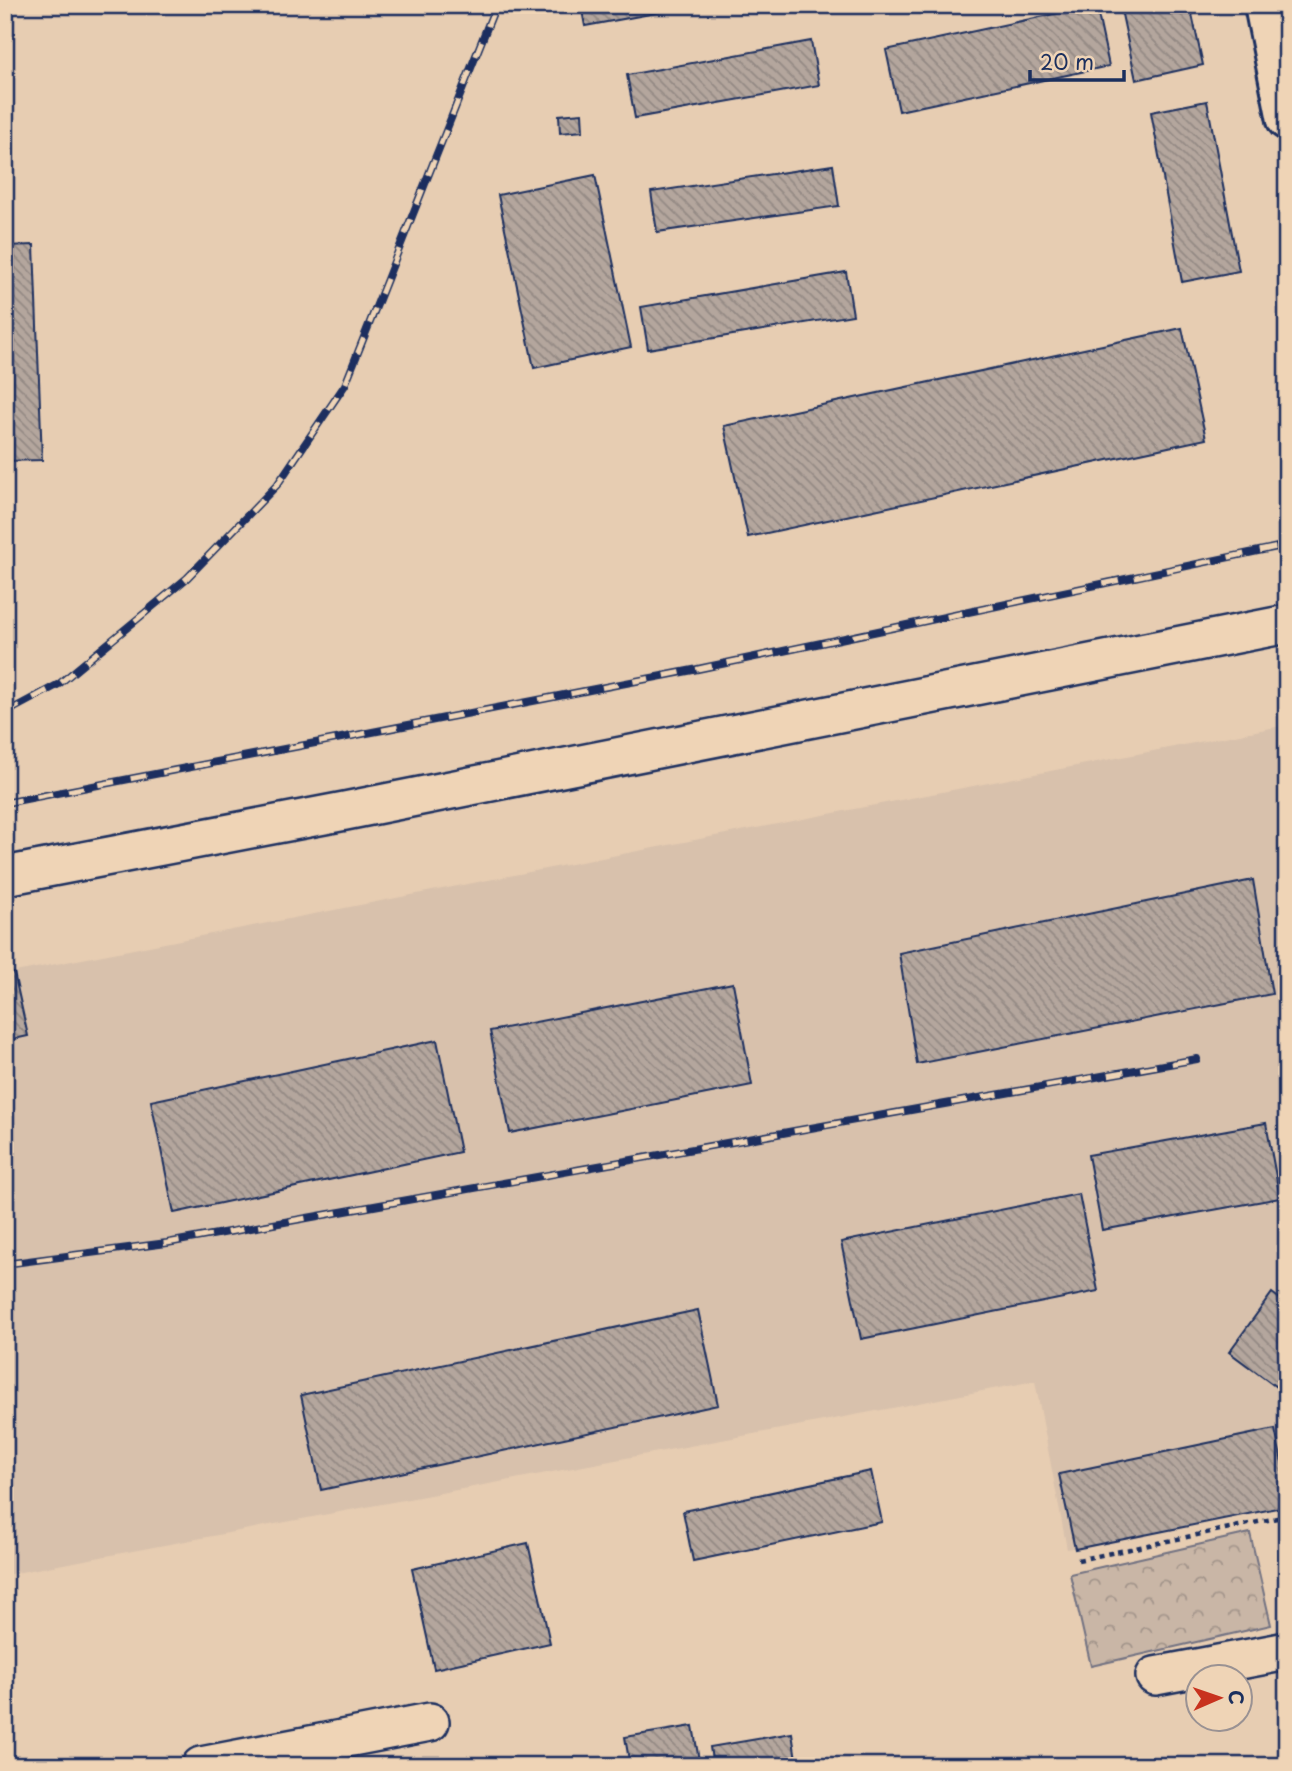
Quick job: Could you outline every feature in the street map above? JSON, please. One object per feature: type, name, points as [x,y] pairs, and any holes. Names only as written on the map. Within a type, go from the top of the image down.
[{"type":"main road","points":[[1264,5],[1287,120]]},
{"type":"street","points":[[5,876],[1287,624]]},
{"type":"street","points":[[1155,1676],[1287,1651]]},
{"type":"street","points":[[201,1766],[430,1722]]},
{"type":"path","points":[[1078,1560],[1277,1518],[1287,1523]]},
{"type":"shaded area","points":[[1287,725],[1287,1506],[1067,1549],[1035,1381],[5,1575],[5,974]]},
{"type":"green space","points":[[1250,1533],[1271,1625],[1091,1666],[1070,1574]]},
{"type":"building","points":[[581,5],[699,5],[585,26]]},
{"type":"building","points":[[1096,5],[1109,66],[899,111],[886,50]]},
{"type":"building","points":[[1120,5],[1190,5],[1203,65],[1136,80]]},
{"type":"building","points":[[811,41],[819,85],[635,118],[627,75]]},
{"type":"building","points":[[1207,101],[1239,271],[1182,282],[1151,112]]},
{"type":"building","points":[[582,113],[583,131],[560,133],[559,115]]},
{"type":"building","points":[[833,165],[839,206],[657,232],[651,192]]},
{"type":"building","points":[[595,175],[631,347],[534,368],[498,195]]},
{"type":"building","points":[[34,245],[42,460],[5,461],[5,246]]},
{"type":"building","points":[[846,272],[853,315],[648,349],[641,307]]},
{"type":"building","points":[[1182,328],[1206,439],[748,537],[724,426]]},
{"type":"building","points":[[1253,880],[1272,994],[917,1064],[899,953]]},
{"type":"building","points":[[14,973],[28,1036],[5,1041],[5,975]]},
{"type":"building","points":[[733,983],[752,1085],[510,1133],[490,1031]]},
{"type":"building","points":[[437,1040],[460,1152],[174,1213],[151,1101]]},
{"type":"building","points":[[1266,1123],[1280,1198],[1102,1230],[1088,1155]]},
{"type":"building","points":[[1079,1194],[1098,1291],[861,1339],[841,1242]]},
{"type":"building","points":[[1272,1293],[1287,1304],[1287,1379],[1279,1389],[1229,1352]]},
{"type":"building","points":[[698,1310],[718,1405],[321,1490],[301,1395]]},
{"type":"building","points":[[1275,1429],[1287,1486],[1287,1506],[1075,1549],[1059,1474]]},
{"type":"building","points":[[871,1471],[882,1522],[693,1561],[683,1511]]},
{"type":"building","points":[[528,1543],[550,1643],[434,1669],[412,1569]]},
{"type":"building","points":[[693,1726],[700,1766],[630,1766],[625,1737]]},
{"type":"building","points":[[792,1733],[797,1766],[713,1766],[710,1747]]},
{"type":"railway","points":[[5,713],[59,684],[187,578],[277,485],[345,385],[496,5]]},
{"type":"railway","points":[[5,803],[693,670],[1287,545]]},
{"type":"railway","points":[[5,1264],[167,1243],[1197,1059]]}]
